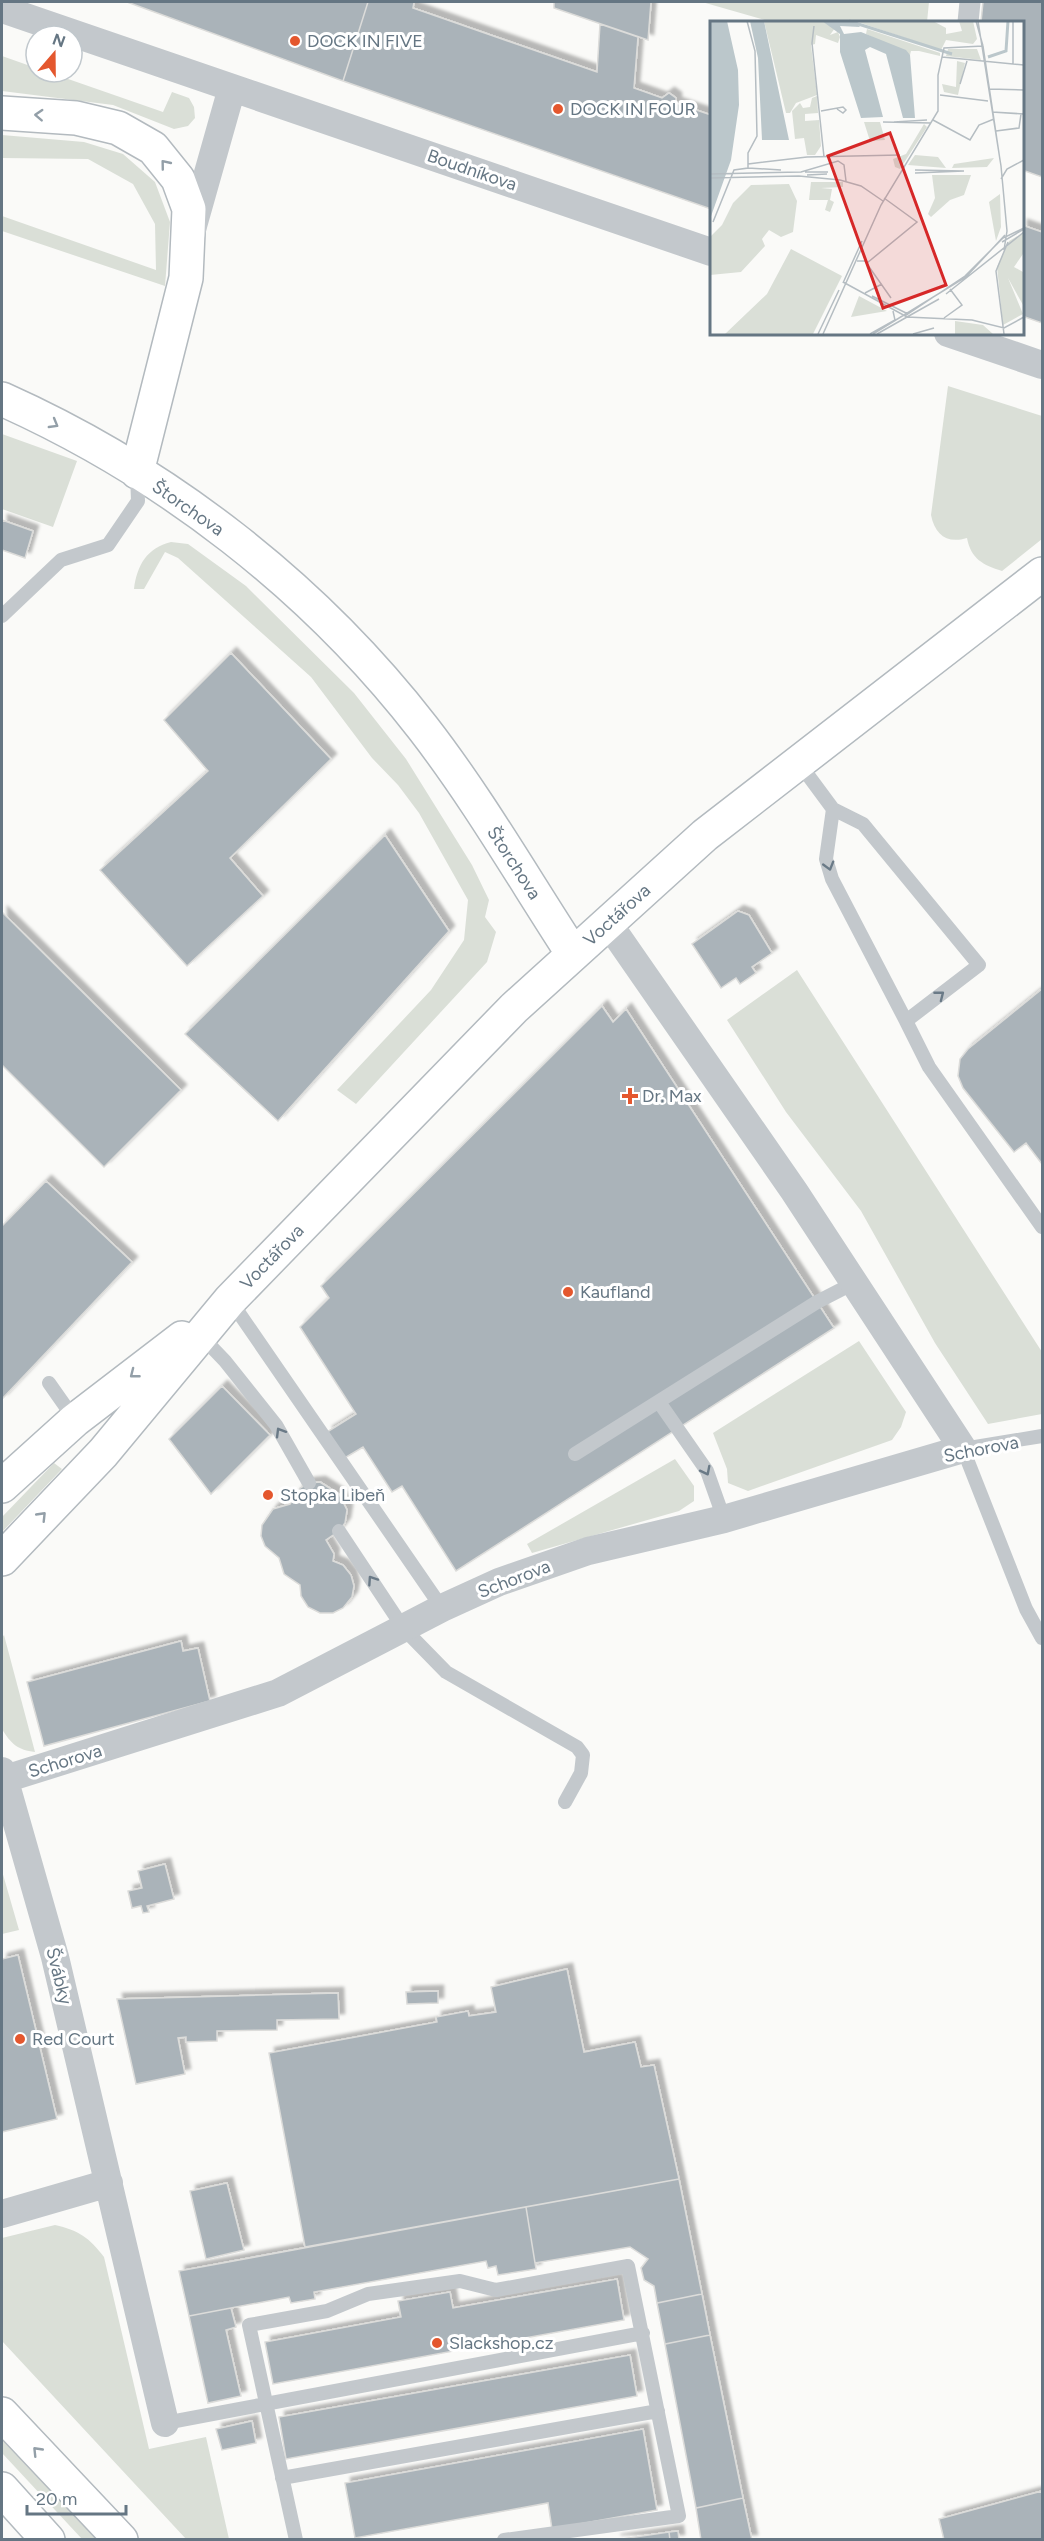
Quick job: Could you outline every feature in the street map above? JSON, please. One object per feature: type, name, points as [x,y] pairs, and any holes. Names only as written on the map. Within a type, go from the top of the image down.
[{"type":"main road","points":[[2,113],[86,120],[118,128],[153,148],[178,179],[189,209],[190,237]]},
{"type":"main road","name":"Štorchova","points":[[190,237],[180,304],[137,472],[246,549],[289,584],[332,624],[385,682],[455,773],[573,954]]},
{"type":"main road","points":[[2,399],[45,419],[137,472]]},
{"type":"main road","name":"Voctářova","points":[[2,1559],[103,1453],[230,1300],[514,1008],[705,835],[1042,574]]},
{"type":"main road","name":"Voctářova","points":[[2,1486],[75,1420],[230,1300]]},
{"type":"main road","points":[[2,2414],[121,2540]]},
{"type":"main road","points":[[2,2489],[48,2540]]},
{"type":"street","points":[[968,21],[970,2]]},
{"type":"street","points":[[2,9],[232,88]]},
{"type":"street","name":"Štorchova","points":[[190,237],[232,88]]},
{"type":"street","name":"Boudníkova","points":[[232,88],[710,252]]},
{"type":"street","points":[[951,334],[1042,365]]},
{"type":"street","points":[[608,923],[794,1191],[963,1449]]},
{"type":"street","name":"Schorova","points":[[3,1775],[278,1693],[442,1608],[500,1582],[588,1551],[724,1519],[963,1449]]},
{"type":"street","name":"Švábky","points":[[3,1775],[55,1957],[165,2423]]},
{"type":"street","points":[[2,2214],[109,2183]]},
{"type":"lane","points":[[2,616],[61,560],[108,545],[138,501],[137,472]]},
{"type":"lane","points":[[797,762],[833,809],[863,824],[979,965],[906,1021]]},
{"type":"lane","points":[[833,809],[826,859],[832,879],[929,1067],[1042,1227]]},
{"type":"lane","points":[[575,1454],[817,1302],[854,1283]]},
{"type":"lane","points":[[230,1300],[442,1608]]},
{"type":"lane","points":[[201,1336],[225,1361],[276,1425],[309,1483]]},
{"type":"lane","points":[[49,1383],[75,1420]]},
{"type":"lane","points":[[659,1402],[707,1470],[724,1519]]},
{"type":"lane","name":"Schorova","points":[[963,1449],[1042,1436]]},
{"type":"lane","points":[[963,1449],[1026,1609],[1042,1638]]},
{"type":"lane","points":[[339,1531],[404,1629],[446,1672],[578,1747],[583,1755],[581,1773],[565,1802]]},
{"type":"lane","points":[[296,2540],[249,2325],[327,2311],[368,2295],[460,2281],[496,2290],[628,2266],[680,2516],[504,2540]]},
{"type":"lane","points":[[165,2423],[265,2402],[643,2334]]},
{"type":"lane","points":[[282,2478],[658,2411]]},
{"type":"shaded area","points":[[702,2],[929,2],[927,21],[768,21]]},
{"type":"shaded area","points":[[2,56],[24,64],[24,84],[82,84],[163,112],[172,92],[189,98],[194,107],[195,118],[188,126],[174,129],[113,105],[2,91]]},
{"type":"shaded area","points":[[2,135],[84,142],[123,154],[155,182],[170,222],[165,286],[2,231],[2,216],[156,270],[155,224],[133,184],[88,159],[2,158]]},
{"type":"shaded area","points":[[948,386],[1042,416],[1042,539],[1002,571],[979,560],[971,551],[967,538],[948,539],[939,533],[933,522],[931,515]]},
{"type":"shaded area","points":[[2,434],[77,461],[53,527],[2,509]]},
{"type":"shaded area","points":[[171,542],[188,544],[246,586],[354,693],[406,759],[472,865],[489,900],[485,917],[496,932],[487,962],[356,1104],[337,1090],[431,990],[464,940],[468,900],[419,813],[398,785],[372,758],[311,677],[178,558],[165,552],[144,589],[134,589],[138,572],[145,559],[156,548]]},
{"type":"shaded area","points":[[797,970],[1042,1352],[1042,1414],[988,1424],[935,1343],[861,1211],[786,1112],[727,1020]]},
{"type":"shaded area","points":[[859,1341],[906,1412],[901,1427],[892,1440],[748,1491],[728,1483],[727,1469],[713,1433]]},
{"type":"shaded area","points":[[675,1459],[694,1486],[694,1501],[679,1511],[532,1553],[527,1544]]},
{"type":"shaded area","points":[[54,1463],[62,1469],[2,1532],[2,1517]]},
{"type":"shaded area","points":[[4,1635],[35,1752],[15,1745],[2,1729],[2,1638]]},
{"type":"shaded area","points":[[2,1871],[19,1930],[2,1934]]},
{"type":"shaded area","points":[[55,2225],[83,2236],[104,2257],[149,2449],[206,2437],[229,2539],[186,2539],[2,2341],[2,2238]]},
{"type":"shaded area","points":[[2,2435],[99,2539],[82,2539],[2,2453]]},
{"type":"building","name":"DOCK IN FIVE","points":[[127,2],[368,2],[343,81]]},
{"type":"building","name":"DOCK IN FOUR","points":[[368,2],[414,2],[413,8],[597,72],[600,24],[638,37],[634,88],[662,98],[669,93],[676,98],[676,103],[710,115],[710,209],[343,81]]},
{"type":"building","points":[[554,2],[651,2],[648,40],[554,8]]},
{"type":"building","points":[[983,2],[1042,2],[1042,177],[1023,170],[1023,21],[981,21]]},
{"type":"building","points":[[1023,225],[1042,232],[1042,323],[1023,316]]},
{"type":"building","points":[[2,520],[33,531],[25,558],[2,550]]},
{"type":"building","points":[[231,653],[331,759],[230,858],[263,896],[187,966],[100,870],[208,771],[164,720]]},
{"type":"building","points":[[385,835],[449,931],[278,1121],[185,1034]]},
{"type":"building","points":[[738,911],[749,915],[772,953],[752,967],[756,973],[740,984],[736,978],[721,988],[692,944]]},
{"type":"building","points":[[2,912],[181,1090],[104,1167],[2,1065]]},
{"type":"building","points":[[1042,989],[1042,1164],[1026,1143],[1014,1152],[963,1088],[958,1076],[960,1059],[968,1049]]},
{"type":"building","name":"Kaufland","points":[[602,1006],[613,1022],[626,1009],[834,1328],[456,1571],[402,1486],[392,1492],[363,1447],[343,1459],[327,1432],[356,1414],[300,1327],[329,1298],[321,1286]]},
{"type":"building","points":[[46,1181],[132,1262],[2,1399],[2,1226]]},
{"type":"building","points":[[222,1386],[270,1435],[211,1494],[169,1439]]},
{"type":"building","points":[[320,1482],[339,1494],[347,1510],[345,1523],[339,1531],[326,1540],[334,1554],[333,1561],[343,1565],[351,1575],[354,1586],[352,1597],[343,1608],[333,1613],[320,1613],[308,1607],[301,1596],[300,1585],[284,1574],[279,1558],[265,1546],[261,1536],[262,1525],[273,1509],[290,1504],[300,1488],[309,1483]]},
{"type":"building","points":[[181,1641],[183,1651],[198,1648],[210,1701],[44,1746],[27,1682]]},
{"type":"building","points":[[165,1864],[174,1899],[147,1906],[149,1912],[143,1913],[141,1906],[132,1908],[128,1891],[142,1888],[138,1871]]},
{"type":"building","name":"Red Court","points":[[18,1955],[57,2119],[2,2132],[2,1959]]},
{"type":"building","points":[[567,1969],[584,2052],[635,2042],[641,2067],[654,2065],[679,2179],[305,2247],[269,2053],[437,2022],[436,2017],[468,2011],[469,2016],[496,2012],[491,1987]]},
{"type":"building","points":[[438,1991],[438,2003],[407,2004],[406,1992]]},
{"type":"building","points":[[338,1993],[339,2019],[277,2020],[277,2030],[217,2031],[217,2041],[186,2042],[186,2037],[178,2038],[185,2074],[136,2084],[117,1999]]},
{"type":"building","points":[[679,2179],[702,2294],[657,2303],[654,2286],[644,2280],[641,2268],[648,2259],[630,2247],[535,2263],[526,2207]]},
{"type":"building","points":[[227,2183],[244,2250],[206,2259],[190,2191]]},
{"type":"building","points":[[526,2207],[536,2269],[498,2275],[496,2266],[488,2268],[486,2261],[314,2292],[315,2299],[291,2303],[289,2297],[189,2316],[179,2271]]},
{"type":"building","points":[[617,2279],[624,2320],[273,2384],[265,2342],[401,2317],[398,2301],[450,2292],[453,2308]]},
{"type":"building","points":[[702,2294],[710,2335],[665,2344],[657,2303]]},
{"type":"building","points":[[231,2308],[236,2327],[226,2330],[241,2396],[208,2403],[189,2316]]},
{"type":"building","points":[[710,2335],[743,2498],[696,2508],[665,2344]]},
{"type":"building","points":[[630,2355],[637,2396],[286,2459],[279,2417]]},
{"type":"building","points":[[252,2421],[256,2443],[222,2450],[216,2429]]},
{"type":"building","points":[[643,2429],[657,2510],[552,2529],[548,2503],[355,2538],[345,2483]]},
{"type":"building","points":[[1042,2491],[1042,2540],[944,2540],[939,2519]]},
{"type":"building","points":[[743,2498],[752,2540],[701,2540],[696,2508]]},
{"type":"building","points":[[678,2531],[679,2540],[670,2540],[669,2532]]},
{"type":"building","points":[[669,2532],[670,2540],[615,2540]]},
{"type":"place","name":"DOCK IN FIVE","points":[[295,41]]},
{"type":"place","name":"DOCK IN FOUR","points":[[558,109]]},
{"type":"place","name":"Dr. Max","points":[[630,1096]]},
{"type":"place","name":"Kaufland","points":[[568,1292]]},
{"type":"place","name":"Stopka Libeň","points":[[268,1495]]},
{"type":"place","name":"Red Court","points":[[20,2039]]},
{"type":"place","name":"Slackshop.cz","points":[[437,2343]]}]
